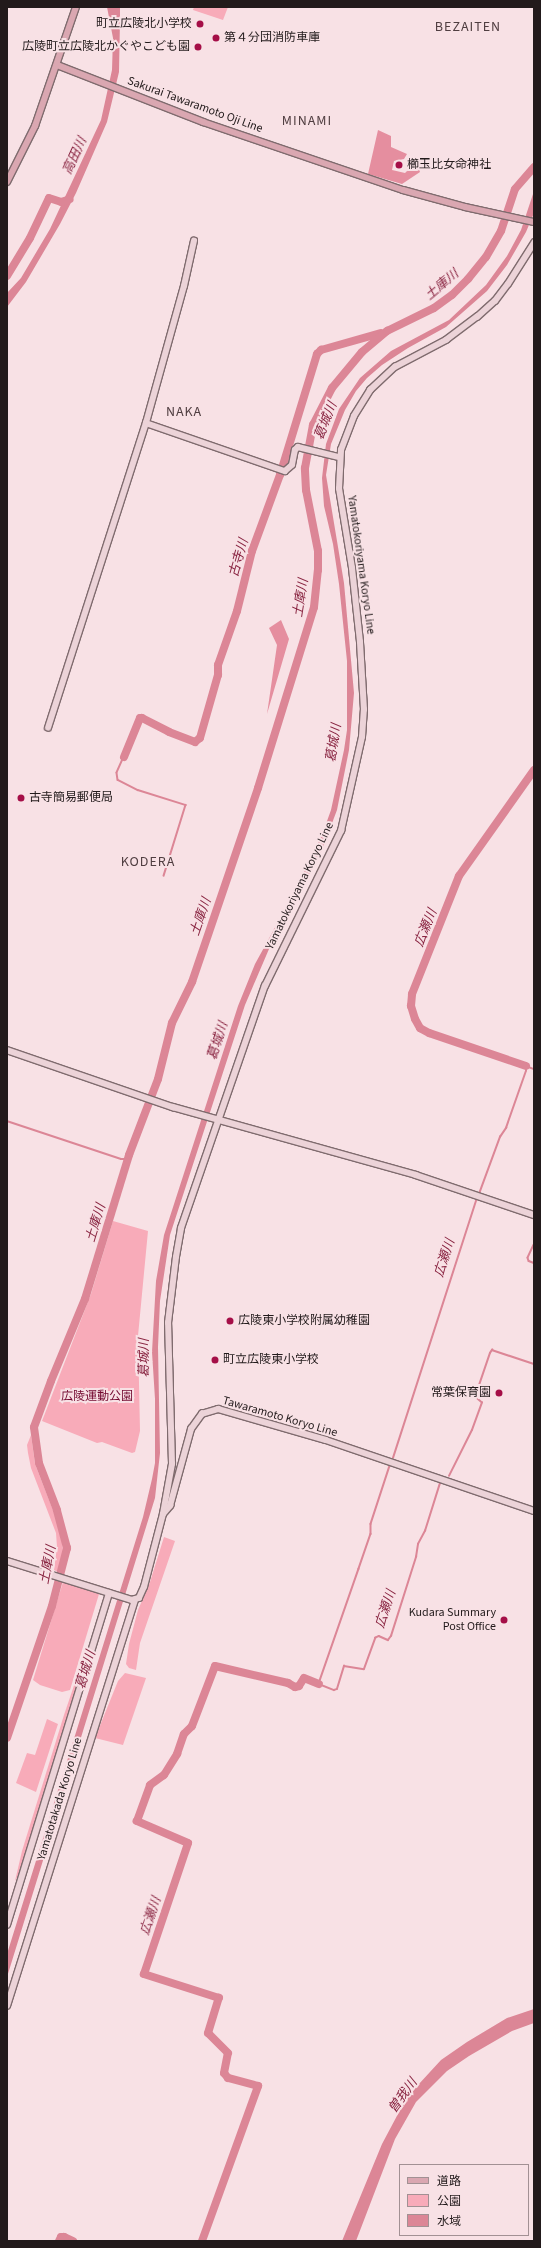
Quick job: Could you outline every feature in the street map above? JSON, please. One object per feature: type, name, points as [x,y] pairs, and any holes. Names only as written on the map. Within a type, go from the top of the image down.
[{"type":"main road","points":[[7,182],[35,126],[76,7]]},
{"type":"main road","name":"Sakurai Tawaramoto Oji Line","points":[[57,65],[220,128],[368,179],[431,198],[534,222]]},
{"type":"main road","points":[[48,728],[146,424],[184,286],[194,241]]},
{"type":"main road","name":"Yamatokoriyama Koryo Line","points":[[163,1514],[172,1464],[167,1346],[176,1257],[181,1228],[264,986],[341,831],[360,749],[364,710],[360,642],[352,568],[339,489],[339,457],[354,416],[370,390],[395,368],[446,340],[477,317],[495,301],[508,284],[534,243]]},
{"type":"main road","points":[[146,424],[285,471],[292,465],[294,450],[302,447],[339,457]]},
{"type":"main road","points":[[7,1050],[192,1112],[416,1175],[534,1215]]},
{"type":"main road","name":"Tawaramoto Koryo Line","points":[[134,1600],[144,1587],[163,1514],[170,1506],[191,1429],[202,1414],[218,1409],[326,1440],[534,1511]]},
{"type":"main road","points":[[7,1561],[134,1600]]},
{"type":"main road","name":"Yamatotakada Koryo Line","points":[[7,1925],[111,1594]]},
{"type":"main road","name":"Yamatotakada Koryo Line","points":[[7,2006],[123,1636],[130,1621],[134,1600]]},
{"type":"green space","points":[[194,7],[228,7],[223,20],[193,10]]},
{"type":"green space","name":"広陵運動公園","points":[[113,1221],[148,1231],[138,1336],[140,1431],[135,1452],[132,1453],[102,1442],[97,1443],[42,1421],[91,1294]]},
{"type":"green space","points":[[31,1435],[35,1464],[61,1531],[63,1551],[58,1572],[54,1570],[57,1547],[56,1533],[31,1468],[28,1453],[27,1445]]},
{"type":"green space","points":[[164,1537],[175,1541],[140,1643],[136,1670],[129,1668],[126,1664],[129,1644],[138,1610],[150,1582]]},
{"type":"green space","points":[[63,1582],[99,1594],[70,1690],[62,1692],[40,1685],[33,1680]]},
{"type":"green space","points":[[101,1616],[23,1866],[15,1881],[22,1851],[64,1715],[84,1656]]},
{"type":"green space","points":[[125,1673],[146,1678],[123,1745],[95,1738],[118,1681]]},
{"type":"green space","points":[[47,1719],[58,1724],[36,1792],[16,1783],[27,1753],[35,1755]]},
{"type":"shaded area","points":[[378,130],[391,136],[391,147],[407,154],[404,159],[394,161],[392,170],[405,173],[414,164],[420,172],[402,184],[368,174]]},
{"type":"shaded area","points":[[281,620],[289,639],[267,714],[277,645],[269,628]]},
{"type":"water","points":[[107,7],[120,7],[120,20],[119,72],[107,122],[76,193],[60,224],[26,282],[7,307],[7,293],[21,278],[50,229],[101,120],[112,70],[113,38]]},
{"type":"water","points":[[534,191],[534,213],[526,232],[507,265],[487,291],[446,327],[408,348],[382,365],[367,378],[356,391],[345,410],[331,444],[326,475],[344,583],[354,693],[349,750],[337,810],[320,855],[272,942],[245,1005],[170,1235],[160,1301],[158,1347],[160,1453],[155,1498],[7,1977],[7,1954],[143,1517],[152,1479],[155,1463],[155,1399],[152,1352],[156,1281],[164,1235],[238,1006],[255,964],[295,891],[322,835],[331,810],[344,750],[347,730],[347,661],[339,584],[333,544],[324,506],[322,478],[326,444],[339,409],[360,378],[391,351],[449,320],[486,285],[507,256],[521,230]]},
{"type":"water","points":[[534,2009],[534,2023],[512,2031],[469,2056],[447,2071],[416,2102],[395,2139],[356,2241],[342,2241],[382,2144],[407,2097],[441,2060],[467,2042],[507,2018]]},
{"type":"waterway","name":"土庫川","points":[[7,1738],[52,1606],[67,1548],[57,1510],[39,1463],[34,1427],[51,1381],[85,1299],[129,1155],[158,1079],[172,1023],[192,982],[258,788],[314,607],[318,570],[318,551],[306,490],[305,468],[313,425],[332,388],[362,352],[387,331],[434,308],[452,295],[468,279],[486,257],[501,231],[515,189],[534,167]]},
{"type":"waterway","points":[[7,276],[30,238],[49,198],[61,202],[70,199]]},
{"type":"waterway","name":"古寺川","points":[[124,757],[140,718],[169,732],[195,742],[200,738],[218,675],[218,665],[237,611],[252,551],[280,475],[317,354],[321,350],[381,333]]},
{"type":"waterway","points":[[124,757],[117,773],[118,780],[138,790],[186,805],[164,876]]},
{"type":"waterway","name":"広瀬川","points":[[526,1066],[429,1033],[420,1028],[415,1019],[411,1006],[412,994],[459,876],[534,770]]},
{"type":"waterway","name":"広瀬川","points":[[479,1194],[500,1137],[506,1128],[526,1071],[526,1066],[534,1069]]},
{"type":"waterway","points":[[7,1121],[121,1159],[126,1159],[129,1155]]},
{"type":"waterway","name":"広瀬川","points":[[393,1458],[477,1198]]},
{"type":"waterway","name":"広瀬川","points":[[534,1245],[528,1258],[529,1261],[534,1263]]},
{"type":"waterway","name":"広瀬川","points":[[449,1476],[472,1430],[482,1403],[475,1397],[492,1350],[534,1364]]},
{"type":"waterway","name":"広瀬川","points":[[390,1466],[371,1524],[371,1534],[319,1684],[334,1690],[337,1689],[344,1666],[364,1669],[375,1638],[379,1636],[388,1640],[391,1636],[416,1557],[418,1544],[425,1531],[440,1483]]},
{"type":"waterway","name":"広瀬川","points":[[202,2241],[258,2086],[228,2078],[224,2073],[228,2053],[208,2033],[219,1998],[144,1974],[188,1843],[137,1821],[150,1785],[164,1775],[177,1754],[184,1734],[192,1726],[215,1666],[288,1683],[295,1687],[299,1686],[304,1678],[319,1684]]},
{"type":"waterway","name":"広瀬川","points":[[59,2241],[61,2237],[73,2241]]},
{"type":"place","name":"町立広陵北小学校","points":[[200,24]]},
{"type":"place","name":"第４分団消防車庫","points":[[216,38]]},
{"type":"place","name":"広陵町立広陵北かぐやこども園","points":[[198,47]]},
{"type":"place","name":"櫛玉比女命神社","points":[[399,165]]},
{"type":"place","name":"古寺簡易郵便局","points":[[21,798]]},
{"type":"place","name":"広陵東小学校附属幼稚園","points":[[230,1321]]},
{"type":"place","name":"町立広陵東小学校","points":[[215,1360]]},
{"type":"place","name":"常葉保育園","points":[[499,1393]]},
{"type":"place","name":"Kudara Summary Post Office","points":[[504,1620]]},
{"type":"district","name":"BEZAITEN","points":[[468,27]]},
{"type":"district","name":"MINAMI","points":[[307,121]]},
{"type":"district","name":"NAKA","points":[[184,412]]},
{"type":"district","name":"KODERA","points":[[148,862]]},
{"type":"water label","name":"高田川","points":[[75,156]]},
{"type":"water label","name":"葛城川","points":[[326,421]]},
{"type":"water label","name":"葛城川","points":[[334,743]]},
{"type":"water label","name":"葛城川","points":[[218,1041]]},
{"type":"water label","name":"葛城川","points":[[144,1358]]},
{"type":"water label","name":"葛城川","points":[[86,1670]]},
{"type":"water label","name":"曽我川","points":[[403,2096]]}]
